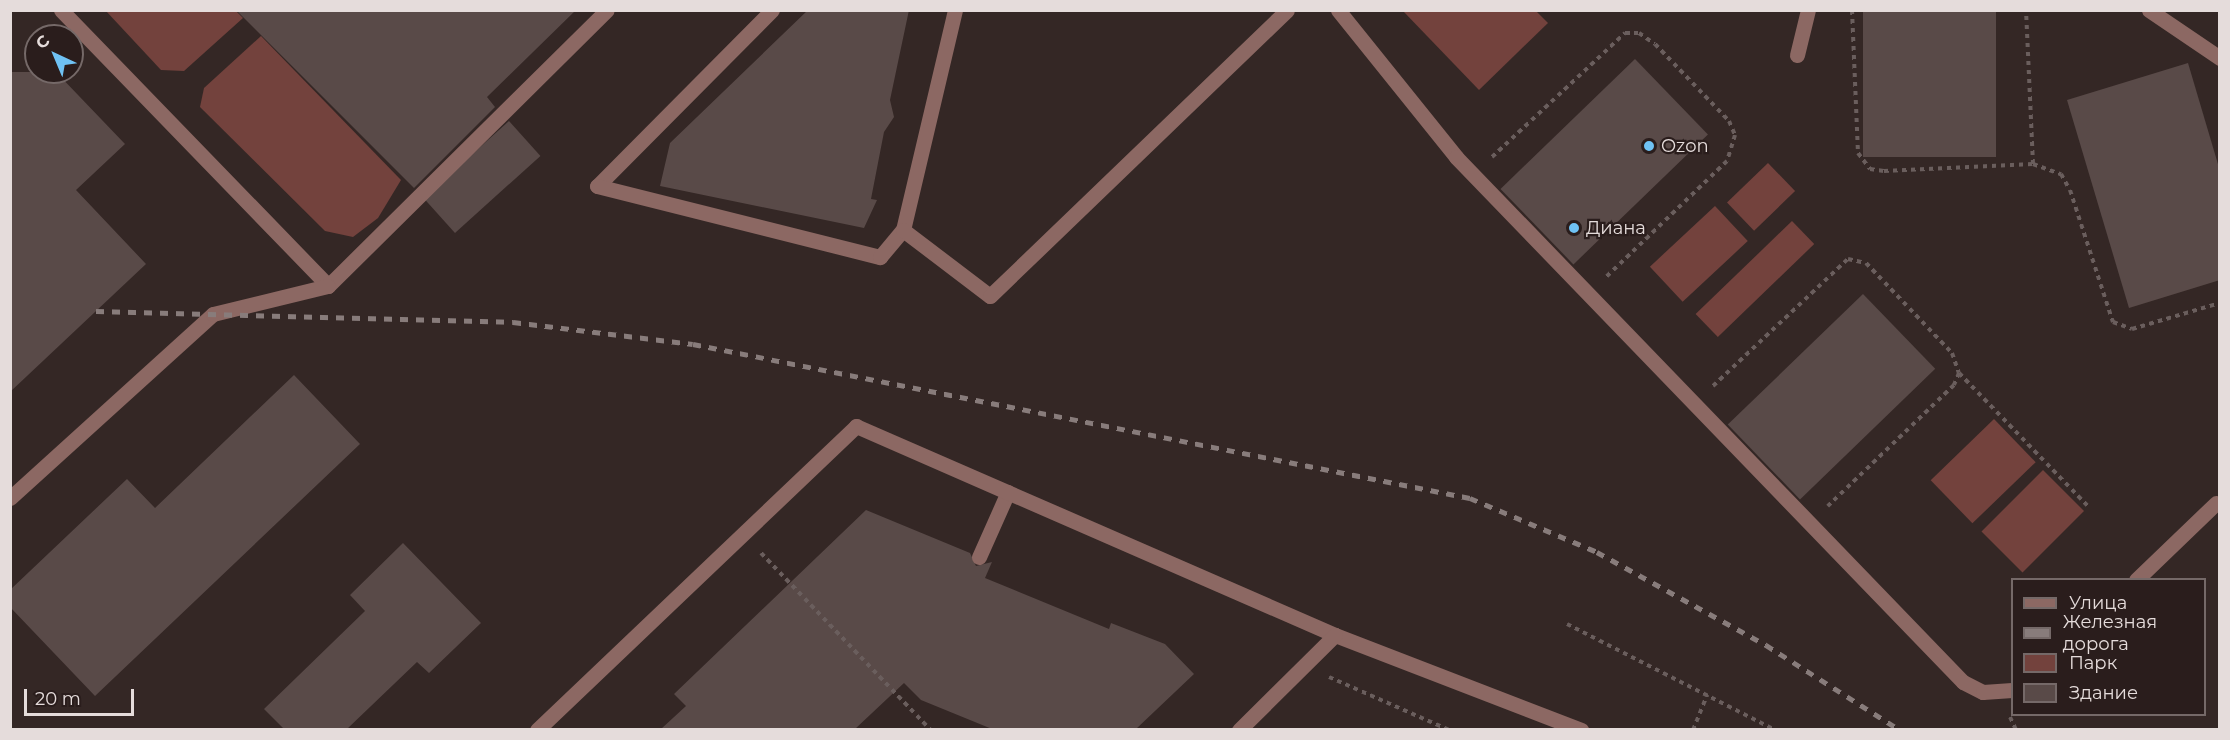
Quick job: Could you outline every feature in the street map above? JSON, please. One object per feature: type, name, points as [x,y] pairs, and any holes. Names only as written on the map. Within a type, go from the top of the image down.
[{"type":"lane","points":[[61,10],[328,286]]},
{"type":"lane","points":[[10,498],[213,314],[328,286],[607,10]]},
{"type":"lane","points":[[772,10],[597,186],[880,257],[903,230],[955,10]]},
{"type":"lane","points":[[903,230],[990,296],[1287,10]]},
{"type":"lane","points":[[1338,10],[1473,175],[1963,682],[1983,692],[2011,690]]},
{"type":"lane","points":[[1797,55],[1808,10]]},
{"type":"lane","points":[[2149,10],[2220,58]]},
{"type":"lane","points":[[537,729],[856,426],[1335,635],[1581,729]]},
{"type":"lane","points":[[979,556],[1008,492]]},
{"type":"lane","points":[[2137,578],[2216,503]]},
{"type":"lane","points":[[1239,729],[1335,635]]},
{"type":"path","points":[[1852,10],[1858,153],[1870,170],[2033,164],[2061,174],[2070,190],[2113,322],[2132,329],[2220,303]]},
{"type":"path","points":[[2026,10],[2033,164]]},
{"type":"path","points":[[1473,175],[1625,33],[1639,33],[1655,44],[1729,121],[1734,142],[1727,160],[1588,294]]},
{"type":"path","points":[[1695,404],[1848,260],[1866,263],[1952,352],[1959,373],[2089,507]]},
{"type":"path","points":[[1810,524],[1954,385],[1959,373]]},
{"type":"path","points":[[742,534],[932,729]]},
{"type":"path","points":[[1567,624],[1775,729]]},
{"type":"path","points":[[1303,666],[1449,729]]},
{"type":"path","points":[[1693,729],[1707,695]]},
{"type":"green space","points":[[106,11],[236,11],[243,18],[184,71],[161,70]]},
{"type":"green space","points":[[1403,11],[1536,11],[1548,23],[1479,90]]},
{"type":"green space","points":[[261,36],[401,180],[378,218],[353,237],[325,231],[200,107],[204,88]]},
{"type":"green space","points":[[1768,163],[1795,191],[1754,231],[1727,203]]},
{"type":"green space","points":[[1715,206],[1748,241],[1683,302],[1650,267]]},
{"type":"green space","points":[[1792,221],[1814,244],[1718,337],[1696,314]]},
{"type":"green space","points":[[1994,419],[2036,462],[1972,523],[1931,480]]},
{"type":"green space","points":[[2043,470],[2084,511],[2022,573],[1981,532]]},
{"type":"building","points":[[236,10],[576,10],[487,97],[495,107],[414,188]]},
{"type":"building","points":[[808,10],[909,10],[890,100],[894,117],[884,132],[871,199],[877,200],[864,228],[660,186],[670,143]]},
{"type":"building","points":[[1863,10],[1996,10],[1996,157],[1863,157]]},
{"type":"building","points":[[1635,59],[1708,135],[1573,264],[1500,189]]},
{"type":"building","points":[[2188,63],[2220,171],[2220,280],[2129,308],[2067,100]]},
{"type":"building","points":[[10,72],[24,72],[24,84],[68,84],[125,144],[76,190],[146,264],[10,392]]},
{"type":"building","points":[[509,121],[540,156],[455,233],[424,198]]},
{"type":"building","points":[[1863,294],[1935,369],[1800,499],[1728,425]]},
{"type":"building","points":[[294,375],[360,444],[95,696],[10,607],[10,590],[127,479],[155,508]]},
{"type":"building","points":[[866,510],[970,553],[976,566],[992,562],[985,578],[1109,629],[1111,623],[1165,644],[1194,674],[1136,729],[992,729],[921,700],[904,683],[855,729],[661,729],[686,706],[674,694]]},
{"type":"building","points":[[403,543],[481,623],[429,673],[417,662],[347,729],[284,729],[264,709],[365,611],[350,595]]},
{"type":"railway","points":[[96,311],[513,322],[693,344],[1470,498],[1597,552],[1766,645],[1900,730]]},
{"type":"place","name":"Ozon","points":[[1649,146]]},
{"type":"place","name":"Диана","points":[[1574,228]]}]
